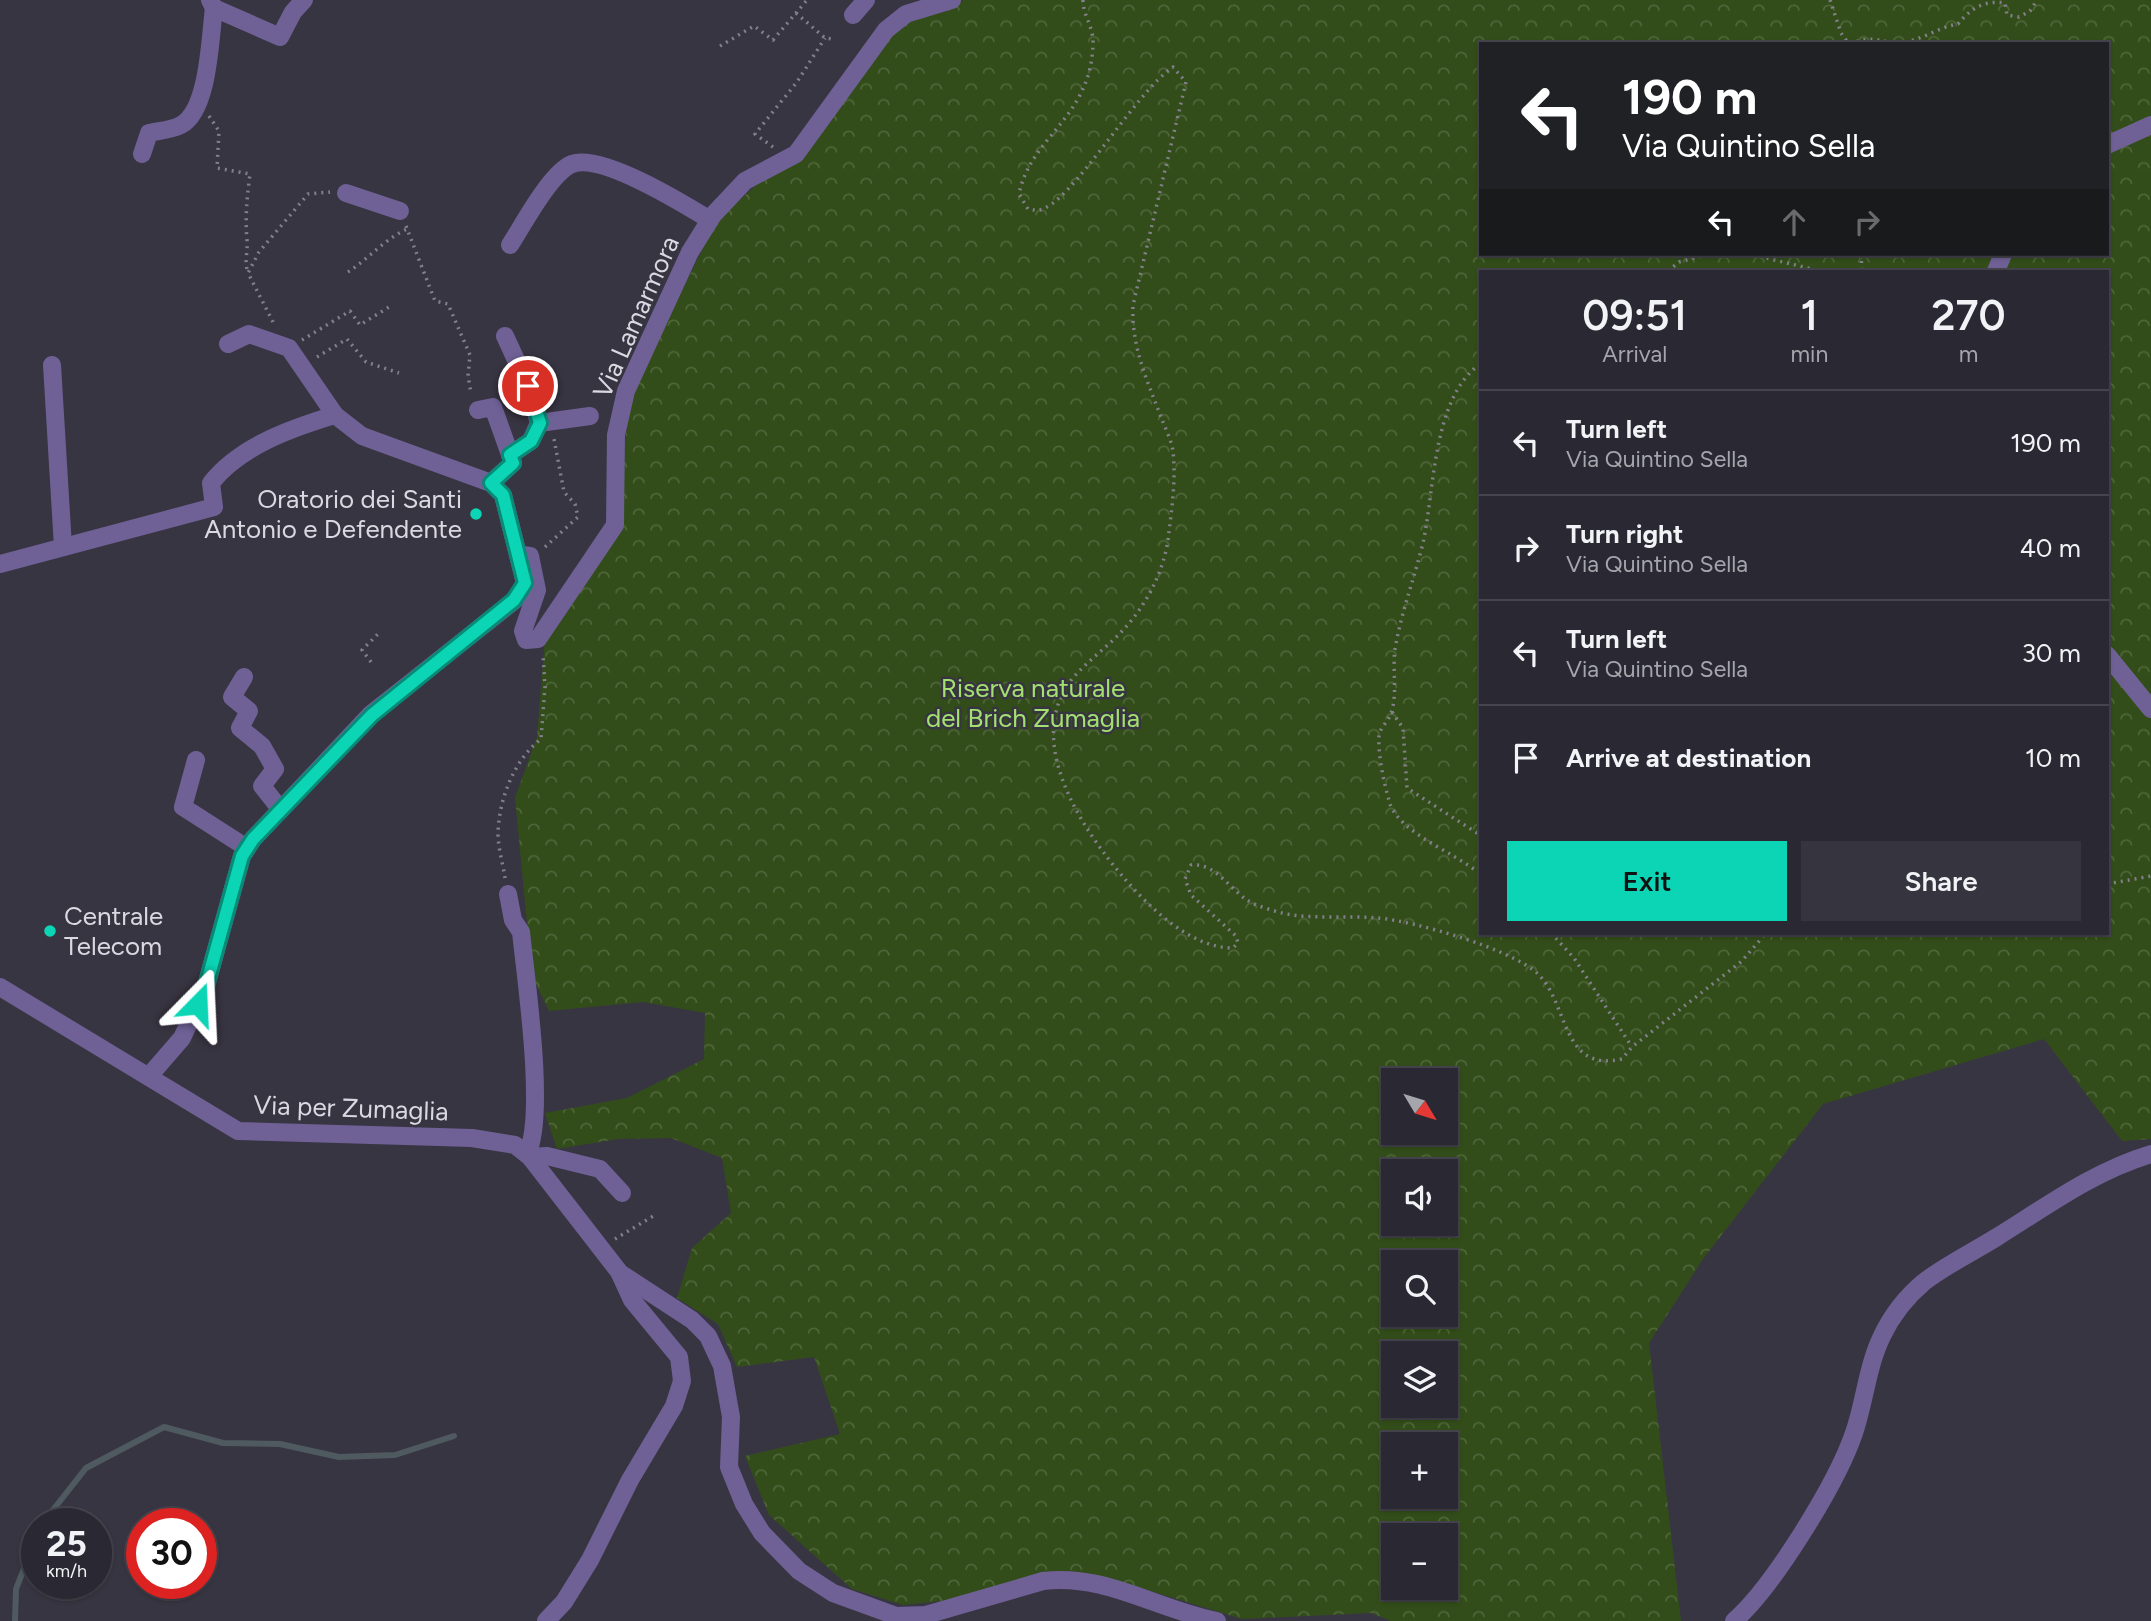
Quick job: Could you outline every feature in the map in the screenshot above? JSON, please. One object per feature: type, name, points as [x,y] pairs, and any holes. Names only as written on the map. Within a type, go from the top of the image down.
[{"type":"street","points":[[142,154],[149,133],[181,125],[195,111],[204,85],[212,4],[280,37],[293,12],[304,0]]},
{"type":"street","points":[[853,15],[866,0]]},
{"type":"street","name":"Via Lamarmora","points":[[538,639],[615,525],[616,435],[626,391],[690,252],[710,220],[746,181],[789,159],[817,128],[886,30],[906,15],[952,0]]},
{"type":"street","points":[[2109,144],[2151,125]]},
{"type":"street","points":[[510,245],[558,176],[572,164],[580,163],[622,174],[710,220]]},
{"type":"street","points":[[346,193],[400,211]]},
{"type":"street","points":[[228,344],[249,334],[289,348],[335,415],[362,436],[491,483],[503,495],[537,590],[523,631],[526,640],[538,639]]},
{"type":"street","points":[[505,336],[528,386],[540,423],[531,441],[510,455]]},
{"type":"street","points":[[52,365],[63,547]]},
{"type":"street","points":[[478,411],[493,407],[513,463],[491,483]]},
{"type":"street","points":[[0,564],[214,507],[211,482],[223,468],[291,428],[335,415]]},
{"type":"street","points":[[540,423],[590,416]]},
{"type":"street","points":[[150,1075],[182,1038],[206,986],[242,856],[247,848],[372,715],[514,600],[525,583],[525,556]]},
{"type":"street","points":[[2109,657],[2151,709]]},
{"type":"street","points":[[244,677],[232,697],[249,711],[240,728],[262,746],[275,769],[262,786],[281,810]]},
{"type":"street","points":[[196,760],[183,807],[247,848]]},
{"type":"street","points":[[508,894],[513,920],[521,932],[531,1024],[534,1106],[533,1142],[528,1156],[618,1271],[632,1300],[679,1357],[682,1381],[674,1406],[630,1480],[590,1560],[564,1602],[547,1621]]},
{"type":"street","name":"Via per Zumaglia","points":[[0,987],[150,1075],[238,1131],[472,1138],[515,1145],[528,1156],[547,1156],[600,1170],[622,1193]]},
{"type":"street","points":[[1734,1621],[1752,1606],[1815,1511],[1835,1475],[1854,1434],[1877,1347],[1899,1306],[1925,1282],[2096,1175],[2151,1154]]},
{"type":"street","points":[[618,1271],[692,1320],[708,1336],[722,1366],[731,1417],[729,1467],[744,1504],[762,1533],[799,1571],[833,1593],[896,1616],[926,1615],[1043,1581],[1062,1579],[1118,1588],[1217,1621]]},
{"type":"path","points":[[720,46],[754,26],[773,40],[807,0]]},
{"type":"path","points":[[1083,0],[1093,42],[1089,68],[1081,98],[1023,173],[1019,194],[1028,209],[1039,211],[1053,204],[1085,170],[1135,102],[1157,78],[1173,68],[1186,82],[1133,305],[1132,331],[1138,356],[1173,451],[1169,536],[1153,588],[1136,617],[1072,679],[1060,696],[1054,719],[1055,758],[1088,832],[1143,900],[1181,929],[1219,948],[1233,948],[1238,943],[1236,936],[1191,895],[1185,879],[1191,865],[1201,864],[1212,869],[1250,902],[1282,913],[1348,919],[1377,918],[1446,934],[1492,949],[1539,975],[1579,1051],[1599,1062],[1622,1059],[1632,1047],[1742,961],[1764,935]]},
{"type":"path","points":[[1830,0],[1841,33],[1848,42]]},
{"type":"path","points":[[1855,42],[1866,37],[1894,42],[1919,39],[1942,27],[1958,24],[1968,12],[1989,0],[2005,3],[2007,15],[2019,18],[2029,11],[2037,0]]},
{"type":"path","points":[[796,13],[825,38],[832,39]]},
{"type":"path","points":[[789,159],[755,134],[797,82],[825,38]]},
{"type":"path","points":[[197,105],[217,125],[217,169],[250,174],[245,207],[247,240],[244,259],[248,273],[289,348],[350,311],[360,324],[389,307]]},
{"type":"path","points":[[248,273],[259,252],[308,194],[346,193]]},
{"type":"path","points":[[348,272],[368,259],[395,234],[407,229],[435,301],[448,304],[470,355],[468,376],[478,411]]},
{"type":"path","points":[[1669,270],[1679,262],[1702,256]]},
{"type":"path","points":[[1758,256],[1816,270]]},
{"type":"path","points":[[300,367],[347,339],[366,362],[399,373]]},
{"type":"path","points":[[1479,365],[1455,397],[1441,436],[1431,477],[1422,546],[1406,594],[1395,652],[1392,712],[1379,733],[1380,758],[1391,805],[1399,821],[1465,861],[1479,873]]},
{"type":"path","points":[[525,556],[553,542],[578,517],[575,504],[564,492],[556,458]]},
{"type":"path","points":[[371,662],[362,650],[379,633]]},
{"type":"path","points":[[508,894],[498,833],[508,784],[528,750],[541,739],[545,687],[542,647],[538,639]]},
{"type":"path","points":[[1392,712],[1403,728],[1407,788],[1479,834]]},
{"type":"path","points":[[2109,884],[2151,876]]},
{"type":"path","points":[[1554,935],[1574,958],[1632,1047]]},
{"type":"path","points":[[600,1250],[622,1233],[655,1214]]},
{"type":"green space","name":"Riserva naturale del Brich Zumaglia","points":[[963,0],[2151,0],[2151,1139],[2122,1141],[2044,1039],[1823,1104],[1703,1259],[1649,1343],[1681,1621],[1391,1621],[1371,1613],[1242,1619],[1144,1589],[1066,1571],[951,1600],[903,1605],[852,1589],[769,1515],[745,1456],[840,1434],[814,1357],[737,1367],[718,1324],[677,1298],[692,1248],[731,1213],[722,1158],[671,1138],[618,1139],[557,1149],[545,1113],[627,1098],[704,1059],[705,1013],[643,1002],[549,1011],[532,976],[515,798],[537,737],[545,638],[619,533],[623,456],[632,392],[716,222],[766,176],[892,34],[910,19],[945,12]]},
{"type":"waterway","points":[[55,1508],[86,1468],[164,1427],[223,1443],[280,1444],[339,1457],[395,1455],[454,1436]]},
{"type":"waterway","points":[[15,1621],[16,1589],[21,1576]]},
{"type":"place","name":"Oratorio dei Santi Antonio e Defendente","points":[[476,514]]},
{"type":"place","name":"Centrale Telecom","points":[[50,931]]},
{"type":"route","points":[[198,1004],[206,986],[242,856],[253,839],[372,715],[514,600],[525,583],[503,495],[491,483],[513,463],[510,455],[531,441],[540,423],[528,386]]}]
